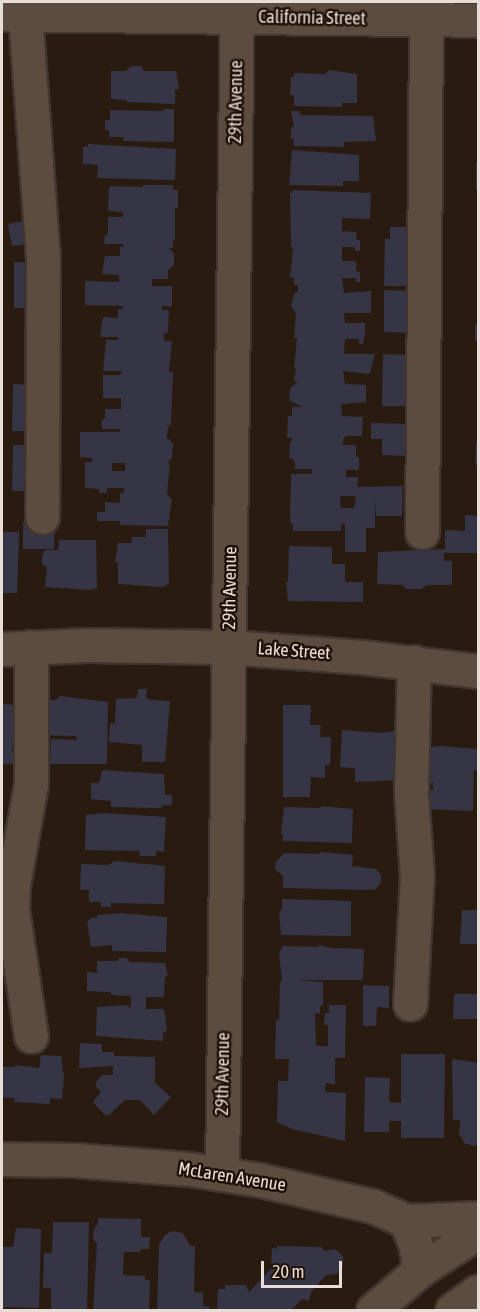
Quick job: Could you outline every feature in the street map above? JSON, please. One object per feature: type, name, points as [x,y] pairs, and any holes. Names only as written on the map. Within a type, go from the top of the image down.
[{"type":"street","name":"California Street","points":[[14,14],[237,9],[478,20]]},
{"type":"street","name":"29th Avenue","points":[[222,1174],[237,9]]},
{"type":"street","points":[[14,14],[42,247],[42,517]]},
{"type":"street","points":[[422,532],[426,19]]},
{"type":"street","name":"Lake Street","points":[[16,648],[129,645],[229,647],[414,662],[478,671]]},
{"type":"street","points":[[16,648],[32,784],[13,885],[12,909],[31,1036]]},
{"type":"street","points":[[410,1004],[417,876],[411,792],[414,662]]},
{"type":"street","name":"McLaren Avenue","points":[[2,1159],[123,1163],[222,1174],[373,1206],[406,1221]]},
{"type":"street","points":[[420,1270],[415,1243],[406,1221],[478,1218]]},
{"type":"street","points":[[373,1311],[420,1270],[478,1232]]},
{"type":"street","points":[[452,1311],[478,1291]]},
{"type":"building","points":[[132,66],[141,66],[144,71],[176,71],[179,89],[175,90],[175,104],[126,102],[126,100],[111,99],[111,71],[125,71]]},
{"type":"building","points":[[329,70],[357,74],[357,103],[342,103],[342,107],[294,106],[294,95],[290,95],[291,77],[294,77],[294,73],[325,74]]},
{"type":"building","points":[[163,109],[174,109],[174,142],[123,141],[124,137],[109,137],[109,130],[105,130],[105,120],[110,120],[110,110],[163,111]]},
{"type":"building","points":[[291,111],[300,111],[300,115],[373,116],[376,141],[344,142],[344,147],[294,146],[294,139],[291,139],[291,127],[294,127]]},
{"type":"building","points":[[88,144],[176,149],[175,180],[97,178],[98,165],[83,164],[83,147],[88,147]]},
{"type":"building","points":[[292,150],[359,155],[359,181],[343,181],[343,186],[289,185]]},
{"type":"building","points":[[476,163],[478,163],[478,189],[476,189]]},
{"type":"building","points":[[143,185],[173,185],[173,190],[178,190],[178,208],[175,208],[175,240],[173,240],[173,248],[169,248],[174,253],[174,265],[168,270],[168,279],[152,279],[152,286],[172,286],[172,307],[162,306],[162,310],[169,310],[168,333],[164,333],[164,341],[172,341],[169,372],[173,372],[171,425],[167,433],[167,438],[173,443],[172,458],[167,463],[170,463],[167,494],[172,500],[168,526],[120,525],[120,521],[97,521],[97,512],[105,512],[105,502],[120,503],[120,493],[124,493],[124,488],[107,488],[107,493],[99,493],[99,489],[85,488],[85,462],[92,462],[92,458],[80,457],[80,432],[120,432],[120,429],[102,429],[102,420],[105,419],[105,409],[121,409],[121,398],[103,398],[103,375],[121,375],[122,371],[103,371],[106,340],[118,340],[118,337],[100,337],[103,317],[118,318],[118,309],[123,309],[123,306],[85,305],[85,281],[119,282],[119,275],[102,274],[105,256],[120,256],[120,247],[123,247],[123,244],[104,244],[105,235],[108,235],[108,217],[123,217],[123,212],[108,211],[109,186],[143,187]],"holes":[[[112,463],[125,463],[125,471],[112,471]]]},
{"type":"building","points":[[293,190],[371,193],[370,219],[342,218],[342,231],[357,232],[356,240],[360,240],[360,251],[355,251],[355,247],[342,247],[342,261],[356,261],[356,271],[360,272],[360,282],[356,282],[356,278],[342,278],[344,293],[371,291],[371,313],[344,313],[345,323],[365,323],[365,334],[363,344],[359,344],[359,339],[345,339],[344,354],[375,354],[370,374],[343,371],[345,384],[366,385],[366,402],[341,404],[342,416],[363,417],[362,436],[346,436],[343,439],[343,445],[356,445],[356,457],[359,457],[359,470],[346,470],[346,477],[358,477],[357,487],[403,486],[402,516],[376,516],[375,499],[375,528],[366,528],[366,552],[345,552],[345,524],[341,524],[341,531],[293,531],[293,524],[290,523],[291,474],[312,474],[312,469],[295,469],[295,461],[289,457],[293,438],[287,438],[288,416],[292,416],[292,407],[302,407],[289,400],[290,388],[297,383],[294,380],[296,313],[291,306],[295,292],[298,292],[298,285],[294,285],[294,277],[290,278],[293,247],[291,247],[290,192],[293,193]],"holes":[[[340,496],[356,496],[354,508],[341,508]]]},
{"type":"building","points":[[24,221],[28,244],[12,246],[8,224]]},
{"type":"building","points":[[390,227],[414,227],[411,286],[384,286],[385,239],[390,239]]},
{"type":"building","points":[[14,262],[31,262],[30,308],[14,308]]},
{"type":"building","points":[[384,290],[410,291],[410,333],[384,332]]},
{"type":"building","points":[[475,324],[478,324],[478,341],[475,341]]},
{"type":"building","points":[[383,354],[410,355],[410,406],[382,406]]},
{"type":"building","points":[[13,384],[29,385],[28,431],[12,431]]},
{"type":"building","points":[[371,423],[413,424],[413,456],[382,455],[382,439],[371,439]]},
{"type":"building","points":[[476,442],[478,442],[478,465],[475,465]]},
{"type":"building","points":[[13,445],[28,445],[27,491],[12,491]]},
{"type":"building","points":[[465,515],[478,516],[478,553],[444,553],[444,561],[452,561],[452,585],[427,585],[422,589],[406,589],[403,585],[377,584],[378,552],[445,549],[445,530],[465,531]]},
{"type":"building","points":[[23,522],[55,522],[54,549],[23,549]]},
{"type":"building","points":[[146,529],[168,529],[169,584],[162,587],[118,584],[118,563],[115,561],[118,543],[132,543],[131,537],[146,537]]},
{"type":"building","points":[[2,532],[19,532],[17,593],[2,593]]},
{"type":"building","points":[[59,540],[96,540],[97,588],[90,590],[45,587],[47,567],[42,564],[42,557],[45,550],[58,550]]},
{"type":"building","points":[[289,546],[332,547],[332,564],[345,564],[345,582],[363,582],[363,602],[288,601],[286,582],[288,582]]},
{"type":"building","points":[[138,689],[147,689],[146,698],[151,700],[170,701],[165,762],[142,762],[142,745],[109,742],[110,723],[115,724],[116,699],[137,698]]},
{"type":"building","points":[[60,696],[108,702],[107,764],[50,764],[51,739],[77,740],[76,736],[37,735],[38,700],[56,700]]},
{"type":"building","points":[[2,704],[16,705],[12,752],[18,752],[18,764],[2,764]]},
{"type":"building","points":[[283,705],[311,705],[310,725],[321,725],[320,737],[331,737],[330,765],[325,765],[325,778],[311,777],[310,797],[283,797]]},
{"type":"building","points":[[342,730],[382,733],[396,731],[403,780],[355,782],[355,768],[340,767]]},
{"type":"building","points":[[442,746],[478,749],[478,771],[474,770],[473,811],[425,809],[426,789],[433,790],[433,783],[420,783],[421,748]]},
{"type":"building","points":[[102,770],[164,774],[165,795],[172,795],[172,805],[163,805],[161,808],[111,807],[111,801],[91,799],[91,783],[99,783]]},
{"type":"building","points":[[321,806],[353,809],[352,843],[283,841],[283,834],[281,834],[284,807],[320,808]]},
{"type":"building","points":[[104,813],[166,817],[164,852],[156,851],[156,856],[139,856],[140,851],[85,850],[86,815]]},
{"type":"building","points":[[321,852],[353,855],[352,866],[376,869],[381,875],[381,882],[376,889],[368,890],[283,888],[283,876],[275,869],[276,862],[284,853],[319,854]]},
{"type":"building","points":[[115,861],[165,866],[164,904],[111,903],[111,907],[101,907],[101,902],[89,902],[89,890],[80,890],[81,864],[108,865]]},
{"type":"building","points":[[282,899],[351,901],[351,936],[281,935],[279,912],[282,909]]},
{"type":"building","points":[[462,910],[478,910],[478,944],[460,944]]},
{"type":"building","points":[[120,913],[167,917],[166,952],[112,951],[112,945],[91,947],[87,922],[91,918],[97,918],[97,915]]},
{"type":"building","points":[[320,945],[330,948],[364,949],[363,980],[295,980],[323,982],[323,1006],[320,1006],[320,1014],[315,1013],[316,1046],[328,1046],[328,1025],[324,1025],[325,1013],[329,1013],[329,1005],[346,1005],[345,1058],[335,1058],[335,1084],[326,1083],[325,1092],[346,1093],[345,1141],[292,1129],[277,1122],[278,1081],[288,1081],[289,1059],[275,1059],[276,1020],[279,1020],[280,981],[282,981],[279,953],[283,946],[318,947]]},
{"type":"building","points":[[119,958],[127,958],[129,962],[165,963],[168,976],[165,977],[164,997],[146,997],[146,1009],[164,1009],[167,1031],[163,1033],[163,1041],[96,1036],[97,1007],[127,1005],[131,1008],[131,996],[87,991],[87,972],[97,973],[97,961],[117,961]]},
{"type":"building","points":[[363,985],[389,986],[389,1008],[377,1007],[376,1026],[363,1026]]},
{"type":"building","points":[[454,994],[478,994],[478,1019],[453,1019]]},
{"type":"building","points":[[80,1043],[102,1044],[102,1052],[114,1052],[114,1056],[155,1057],[155,1083],[171,1097],[154,1115],[140,1100],[125,1100],[109,1115],[105,1115],[93,1102],[101,1092],[96,1087],[96,1082],[102,1075],[113,1075],[113,1066],[79,1068]]},
{"type":"building","points":[[401,1054],[445,1054],[444,1138],[401,1138],[401,1121],[389,1121],[389,1132],[364,1132],[365,1077],[390,1078],[389,1102],[401,1103]]},
{"type":"building","points":[[41,1055],[61,1056],[64,1078],[62,1099],[50,1098],[50,1104],[14,1102],[15,1098],[2,1097],[2,1067],[16,1065],[39,1068]]},
{"type":"building","points":[[452,1059],[478,1063],[478,1144],[474,1146],[464,1143],[462,1137],[459,1136],[460,1120],[453,1120]]},
{"type":"building","points":[[98,1218],[141,1219],[141,1237],[150,1237],[149,1249],[141,1249],[140,1252],[124,1252],[123,1275],[145,1276],[145,1280],[150,1280],[149,1310],[93,1310],[97,1244],[93,1239]]},
{"type":"building","points":[[53,1222],[89,1222],[87,1310],[51,1309],[51,1288],[43,1288],[44,1253],[52,1253]]},
{"type":"building","points":[[16,1228],[41,1229],[39,1308],[2,1307],[2,1247],[13,1247]]},
{"type":"building","points":[[172,1231],[183,1233],[190,1246],[195,1246],[194,1292],[203,1293],[203,1306],[209,1306],[209,1310],[157,1310],[159,1245],[165,1235]]},
{"type":"building","points":[[277,1246],[322,1247],[325,1251],[335,1249],[343,1256],[343,1268],[337,1274],[326,1275],[311,1292],[309,1301],[302,1299],[291,1310],[217,1310],[218,1289],[225,1289],[225,1285],[246,1285],[249,1292],[271,1269],[272,1248],[277,1249]]}]
